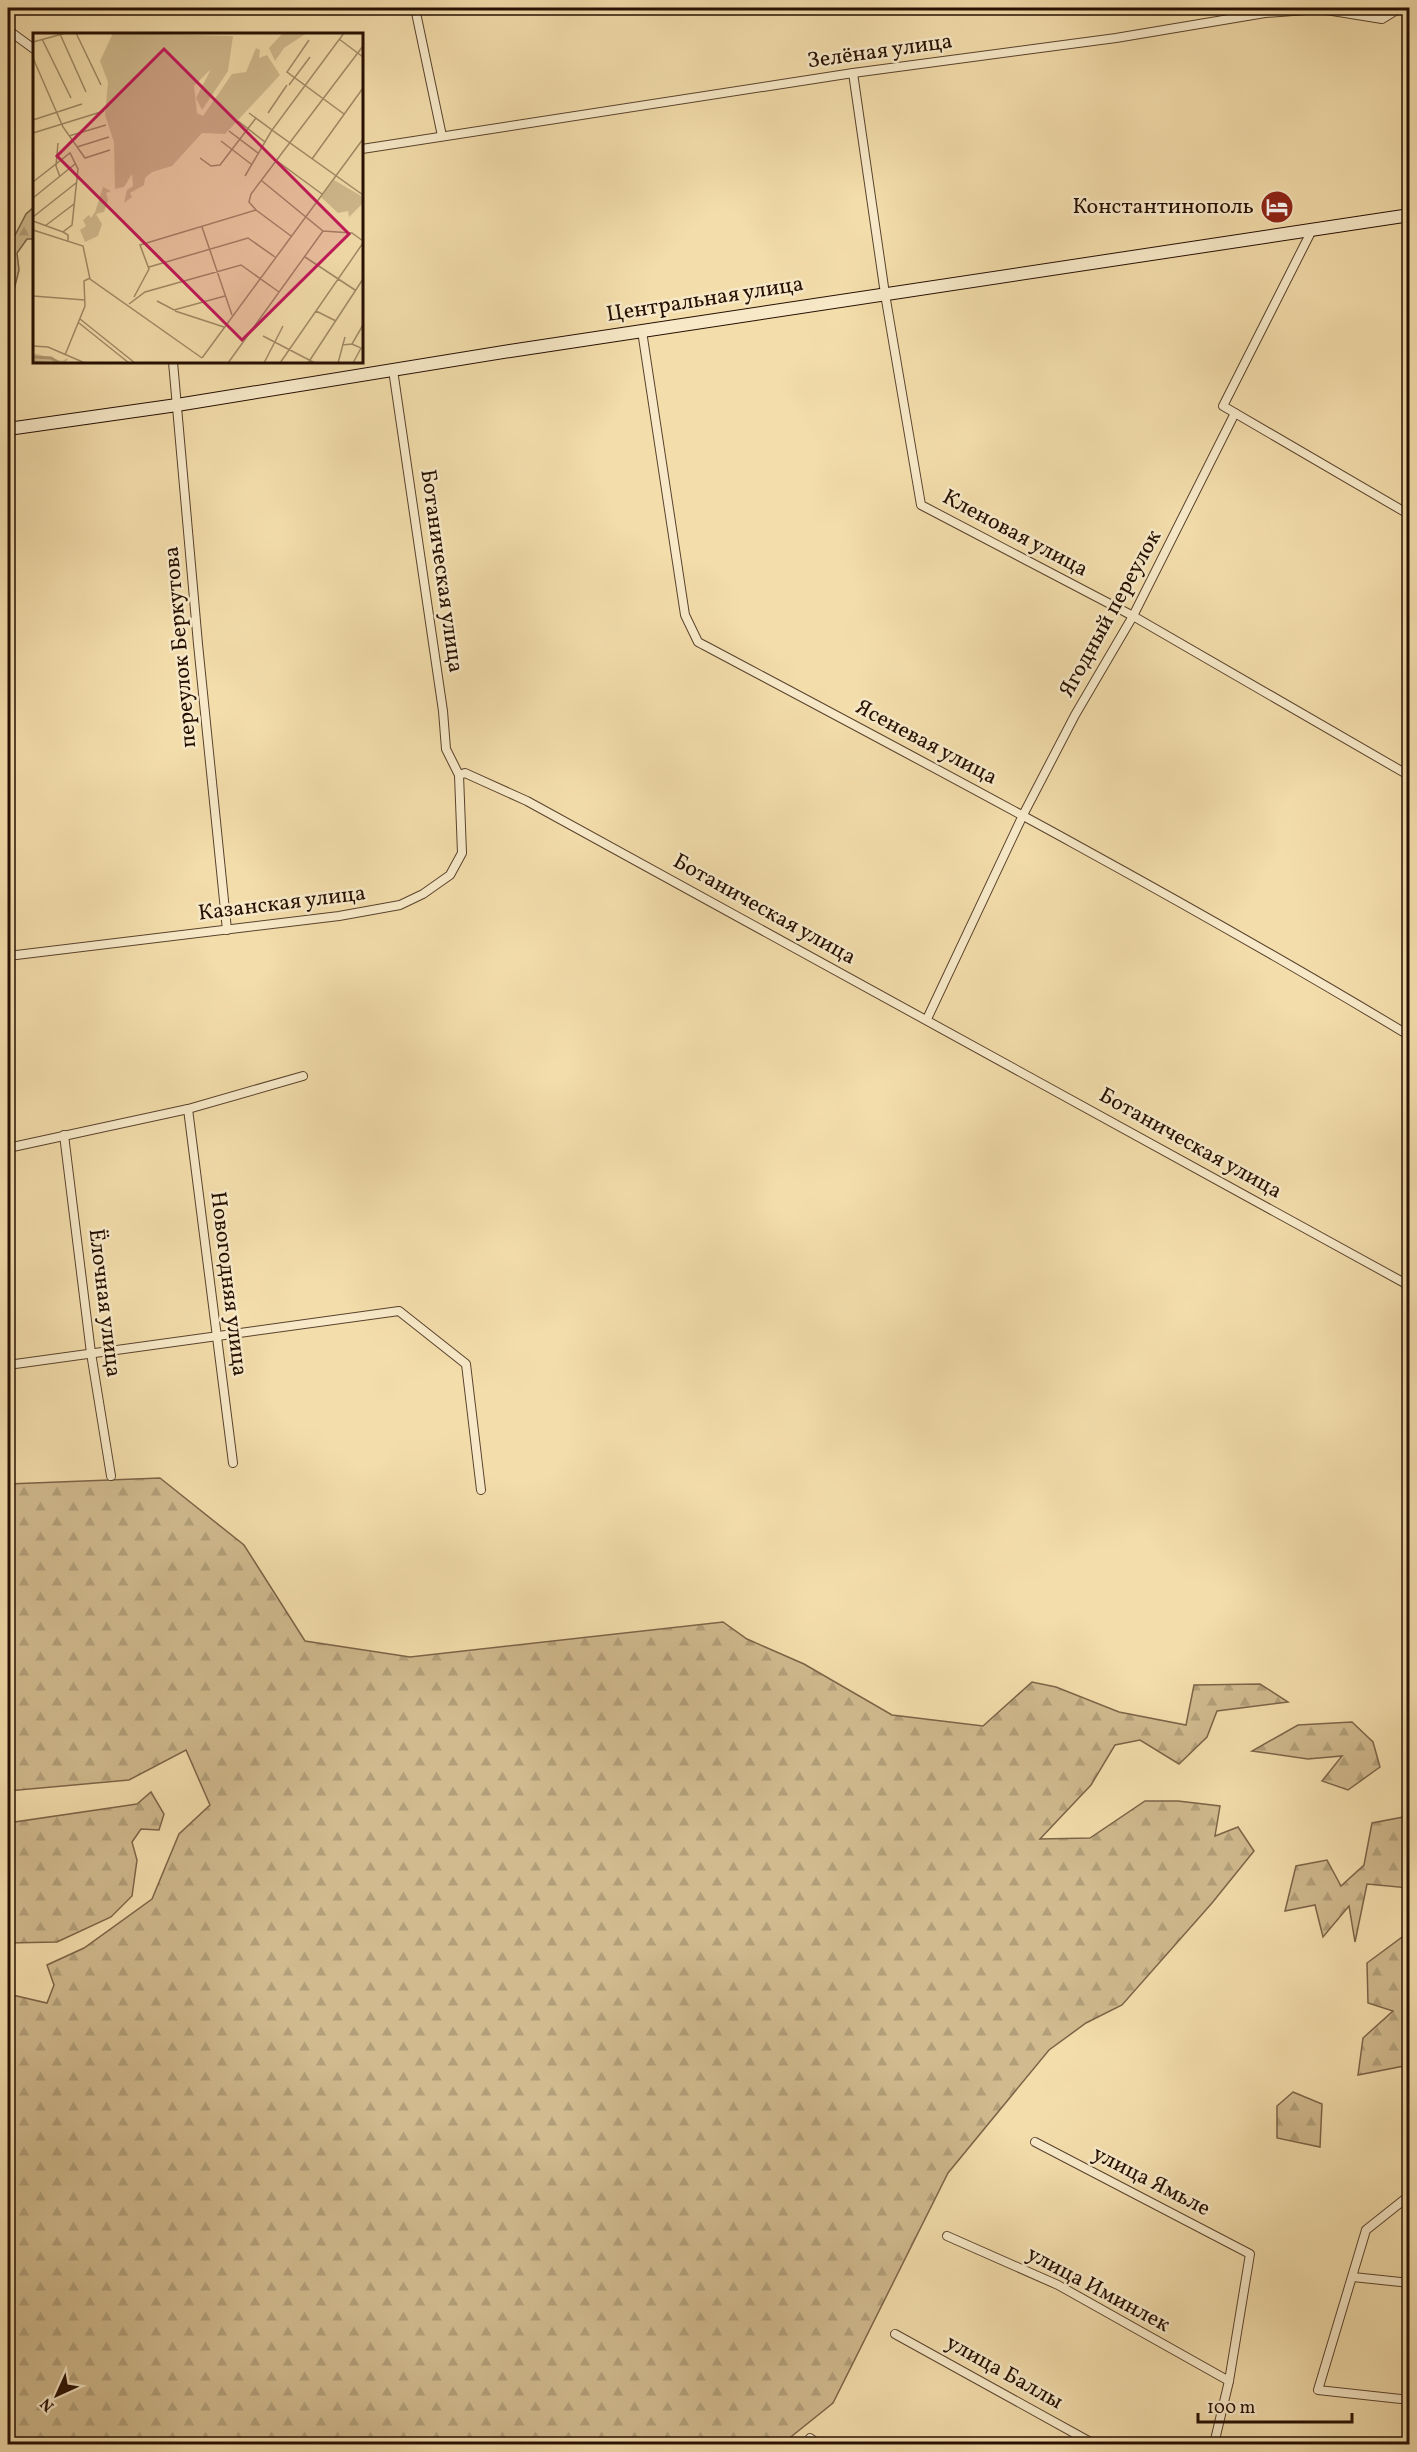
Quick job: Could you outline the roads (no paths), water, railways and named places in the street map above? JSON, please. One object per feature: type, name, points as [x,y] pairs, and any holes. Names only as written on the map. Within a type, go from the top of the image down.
[{"type":"street","points":[[415,8],[442,136]]},
{"type":"street","name":"Зелёная улица","points":[[363,149],[853,73],[1116,38],[1265,13],[1320,9],[1382,19],[1400,8]]},
{"type":"street","points":[[8,30],[33,48]]},
{"type":"street","name":"Кленовая улица","points":[[853,73],[885,294],[921,505],[1133,616],[1410,776]]},
{"type":"street","name":"Центральная улица","points":[[8,429],[177,405],[885,294],[1311,232],[1410,215]]},
{"type":"street","points":[[1311,232],[1223,406],[1410,514]]},
{"type":"street","name":"Ясеневая улица","points":[[642,331],[685,615],[698,642],[1023,815],[1335,991],[1410,1036]]},
{"type":"street","name":"переулок Беркутова","points":[[173,363],[226,930]]},
{"type":"street","name":"Ботаническая улица","points":[[393,370],[441,700],[446,749],[459,775],[465,773],[526,801],[1410,1286]]},
{"type":"street","name":"Ягодный переулок","points":[[927,1019],[1023,815],[1075,715],[1133,616],[1235,413]]},
{"type":"street","name":"Казанская улица","points":[[8,956],[226,930],[385,909],[400,905],[423,894],[450,875],[462,853],[459,775]]},
{"type":"street","points":[[8,1148],[188,1109],[303,1076]]},
{"type":"street","name":"Новогодняя улица","points":[[188,1109],[234,1463]]},
{"type":"street","name":"Ёлочная улица","points":[[64,1135],[91,1353],[111,1476]]},
{"type":"street","points":[[8,1365],[399,1311],[466,1364],[481,1490]]},
{"type":"street","name":"улица Ямьле","points":[[1035,2142],[1250,2254],[1229,2380]]},
{"type":"street","points":[[1410,2195],[1366,2230],[1318,2390],[1410,2400]]},
{"type":"street","name":"улица Иминлек","points":[[947,2236],[1058,2285],[1229,2380]]},
{"type":"street","points":[[1353,2277],[1410,2283]]},
{"type":"street","name":"улица Баллы","points":[[896,2334],[1094,2445]]},
{"type":"street","points":[[1214,2445],[1229,2380]]},
{"type":"street","points":[[810,2438],[818,2445]]},
{"type":"place","name":"Константинополь","points":[[1277,207]]}]
